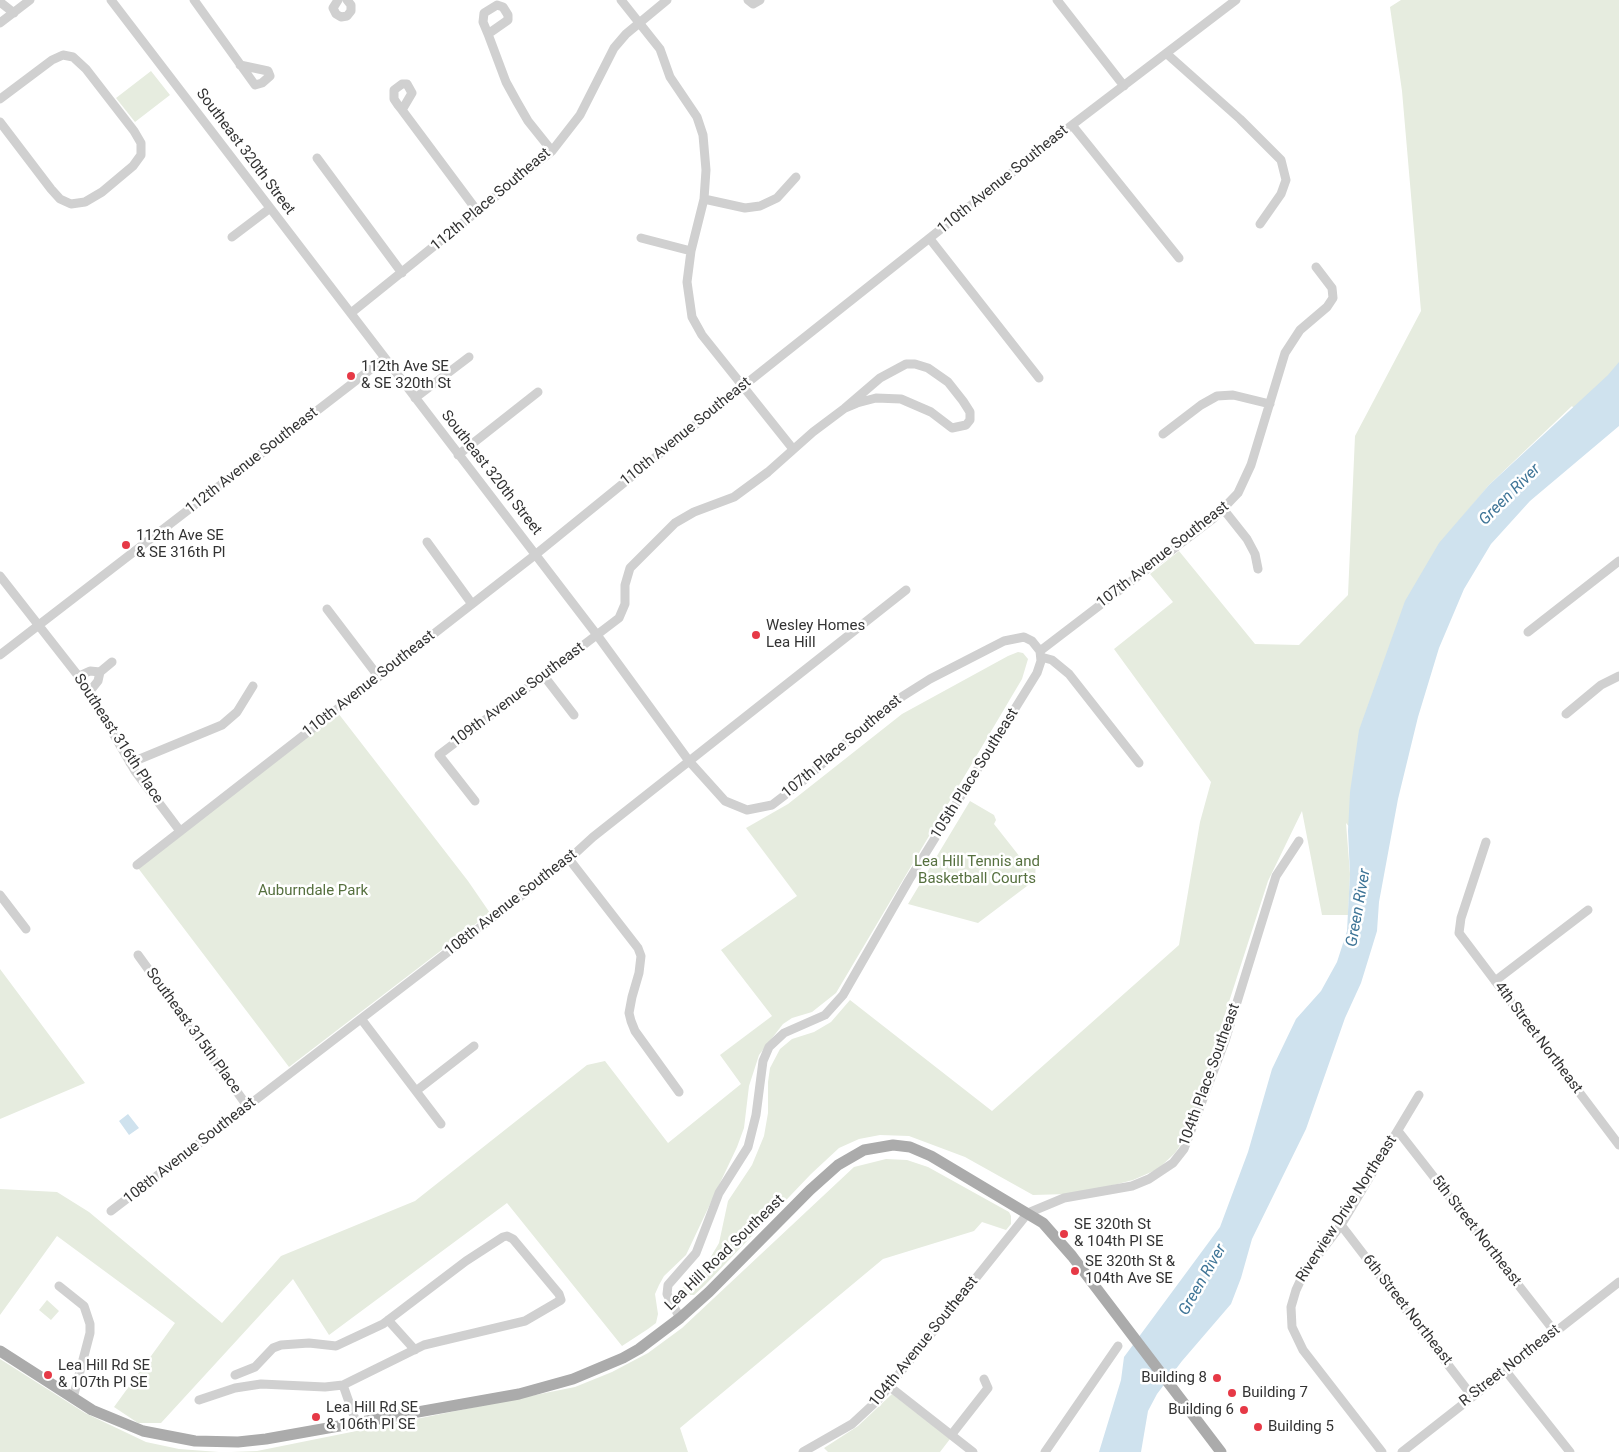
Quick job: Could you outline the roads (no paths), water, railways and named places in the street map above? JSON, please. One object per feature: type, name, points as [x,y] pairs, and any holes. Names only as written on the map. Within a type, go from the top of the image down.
[{"type":"main road","name":"Lea Hill Road Southeast","points":[[0,1351],[92,1410],[143,1431],[195,1441],[238,1442],[266,1439],[519,1394],[573,1379],[623,1358],[680,1318],[820,1180],[852,1156],[864,1150],[893,1145],[910,1148],[931,1156],[1028,1213]]},
{"type":"main road","points":[[1028,1213],[1043,1223],[1053,1234],[1222,1452]]},
{"type":"street","points":[[0,23],[30,0]]},
{"type":"street","name":"Southeast 320th Street","points":[[111,0],[269,209],[351,313],[384,359],[597,635],[690,761],[725,801],[747,810]]},
{"type":"street","points":[[194,0],[240,64]]},
{"type":"street","points":[[325,0],[336,2],[336,14],[344,17],[350,14],[352,8],[347,0]]},
{"type":"street","points":[[621,0],[660,49],[670,77],[700,124],[706,152],[704,200],[691,251],[687,289],[692,317],[702,335],[793,449]]},
{"type":"street","name":"112th Place Southeast","points":[[351,313],[552,151],[580,115],[614,48],[639,23],[667,0]]},
{"type":"street","points":[[748,0],[753,4],[760,0]]},
{"type":"street","points":[[1057,0],[1124,86]]},
{"type":"street","name":"110th Avenue Southeast","points":[[137,865],[535,555],[742,387],[1072,125],[1236,0]]},
{"type":"street","points":[[0,2],[14,13]]},
{"type":"street","points":[[488,34],[506,82],[516,102],[528,121],[552,151]]},
{"type":"street","points":[[1167,54],[1240,119],[1281,160],[1286,180],[1282,194],[1260,224]]},
{"type":"street","points":[[0,99],[48,63],[66,55],[76,59],[86,69],[134,131],[142,149],[133,166],[102,192],[85,202],[72,204],[55,194],[0,122]]},
{"type":"street","points":[[402,110],[478,212]]},
{"type":"street","points":[[1072,125],[1179,258]]},
{"type":"street","points":[[317,158],[402,273]]},
{"type":"street","points":[[704,200],[745,208],[760,206],[777,198],[796,177]]},
{"type":"street","points":[[232,238],[269,209]]},
{"type":"street","points":[[641,238],[691,251]]},
{"type":"street","points":[[930,239],[1038,378]]},
{"type":"street","name":"107th Avenue Southeast","points":[[1040,654],[1224,510],[1238,494],[1247,475],[1289,346],[1304,326],[1332,300],[1334,293],[1316,267]]},
{"type":"street","points":[[414,398],[469,357]]},
{"type":"street","name":"112th Avenue Southeast","points":[[0,655],[384,359]]},
{"type":"street","name":"109th Avenue Southeast","points":[[475,800],[439,756],[622,614],[625,604],[625,585],[630,568],[675,523],[694,512],[734,497],[768,472],[793,449],[880,378],[906,364],[915,364],[928,368],[948,382],[970,412],[970,420],[966,425],[952,428],[931,412],[901,399],[876,398],[845,408]]},
{"type":"street","points":[[458,455],[538,392]]},
{"type":"street","points":[[1163,434],[1201,405],[1220,395],[1233,395],[1270,404]]},
{"type":"street","points":[[1224,510],[1247,539],[1255,554],[1258,569]]},
{"type":"street","points":[[427,542],[472,604]]},
{"type":"street","points":[[1528,632],[1619,561]]},
{"type":"street","name":"Southeast 316th Place","points":[[0,576],[90,691],[130,764],[143,784],[180,831]]},
{"type":"street","name":"108th Avenue Southeast","points":[[111,1211],[362,1020],[569,859],[593,837],[906,590]]},
{"type":"street","points":[[327,609],[378,676]]},
{"type":"street","name":"107th Place Southeast","points":[[747,810],[767,807],[785,796],[888,707],[930,679],[993,646],[1015,638],[1024,638],[1032,641],[1040,654],[1052,660],[1069,674],[1139,762]]},
{"type":"street","name":"105th Place Southeast","points":[[680,1318],[667,1294],[668,1285],[696,1254],[719,1193],[748,1147],[756,1115],[763,1061],[769,1047],[790,1029],[825,1014],[843,995],[909,880],[1030,686],[1040,667],[1040,654]]},
{"type":"street","points":[[90,691],[96,685],[100,672],[112,662]]},
{"type":"street","points":[[79,676],[90,671],[100,672]]},
{"type":"street","points":[[544,676],[574,716]]},
{"type":"street","points":[[1566,714],[1601,684],[1619,676]]},
{"type":"street","points":[[130,764],[222,725],[237,712],[253,686]]},
{"type":"street","name":"104th Place Southeast","points":[[1028,1213],[1064,1198],[1117,1190],[1149,1179],[1173,1163],[1184,1148],[1224,1042],[1276,876],[1299,841]]},
{"type":"street","name":"4th Street Northeast","points":[[1486,842],[1458,930],[1619,1145]]},
{"type":"street","points":[[569,859],[638,948],[641,956],[639,973],[629,1013],[631,1021],[635,1031],[678,1092]]},
{"type":"street","points":[[0,895],[26,929]]},
{"type":"street","points":[[1495,981],[1588,910]]},
{"type":"street","name":"Southeast 315th Place","points":[[138,955],[248,1107]]},
{"type":"street","points":[[362,1020],[441,1124]]},
{"type":"street","points":[[416,1091],[474,1046]]},
{"type":"street","name":"Riverview Drive Northeast","points":[[1382,1452],[1306,1355],[1292,1327],[1292,1302],[1303,1275],[1341,1225],[1419,1094]]},
{"type":"street","name":"5th Street Northeast","points":[[1398,1131],[1555,1332]]},
{"type":"street","name":"104th Avenue Southeast","points":[[803,1452],[830,1439],[862,1417],[890,1387],[1028,1213]]},
{"type":"street","name":"6th Street Northeast","points":[[1341,1225],[1472,1396]]},
{"type":"street","points":[[198,1400],[234,1388],[261,1384],[325,1387],[343,1385],[424,1346],[525,1321],[561,1300],[559,1294],[514,1239],[507,1236],[466,1261],[388,1320],[336,1346],[309,1343],[281,1345],[273,1348],[255,1367],[235,1375]]},
{"type":"street","name":"R Street Northeast","points":[[1402,1452],[1619,1282]]},
{"type":"street","points":[[59,1286],[84,1306],[90,1324],[90,1333],[73,1398]]},
{"type":"street","points":[[388,1320],[415,1350]]},
{"type":"street","points":[[1045,1452],[1118,1346]]},
{"type":"street","points":[[1505,1370],[1570,1452]]},
{"type":"street","points":[[952,1434],[988,1388],[984,1379]]},
{"type":"street","points":[[343,1385],[356,1422]]},
{"type":"street","points":[[890,1387],[973,1452]]},
{"type":"water","name":"Green River","points":[[1619,362],[1619,426],[1530,501],[1491,544],[1464,589],[1439,648],[1418,717],[1398,799],[1379,902],[1377,931],[1361,983],[1345,1018],[1306,1129],[1252,1239],[1241,1278],[1231,1304],[1182,1361],[1157,1394],[1148,1411],[1141,1452],[1099,1452],[1121,1380],[1124,1357],[1220,1227],[1248,1152],[1272,1069],[1296,1019],[1321,991],[1337,962],[1347,931],[1350,874],[1348,831],[1350,792],[1359,730],[1405,601],[1439,543],[1489,485],[1608,375]]},
{"type":"water","points":[[128,1114],[139,1128],[129,1135],[119,1121]]},
{"type":"place","name":"112th Ave SE & SE 320th St","points":[[351,376]]},
{"type":"place","name":"112th Ave SE & SE 316th Pl","points":[[126,545]]},
{"type":"place","name":"Wesley Homes Lea Hill","points":[[756,635]]},
{"type":"place","name":"SE 320th St & 104th Pl SE","points":[[1064,1234]]},
{"type":"place","name":"SE 320th St & 104th Ave SE","points":[[1075,1271]]},
{"type":"place","name":"Lea Hill Rd SE & 107th Pl SE","points":[[48,1375]]},
{"type":"place","name":"Building 8","points":[[1217,1378]]},
{"type":"place","name":"Building 7","points":[[1232,1393]]},
{"type":"place","name":"Building 6","points":[[1244,1410]]},
{"type":"place","name":"Lea Hill Rd SE & 106th Pl SE","points":[[316,1417]]},
{"type":"place","name":"Building 5","points":[[1258,1427]]},
{"type":"park label","name":"Lea Hill Tennis and Basketball Courts","points":[[977,870]]},
{"type":"park label","name":"Auburndale Park","points":[[313,891]]}]
